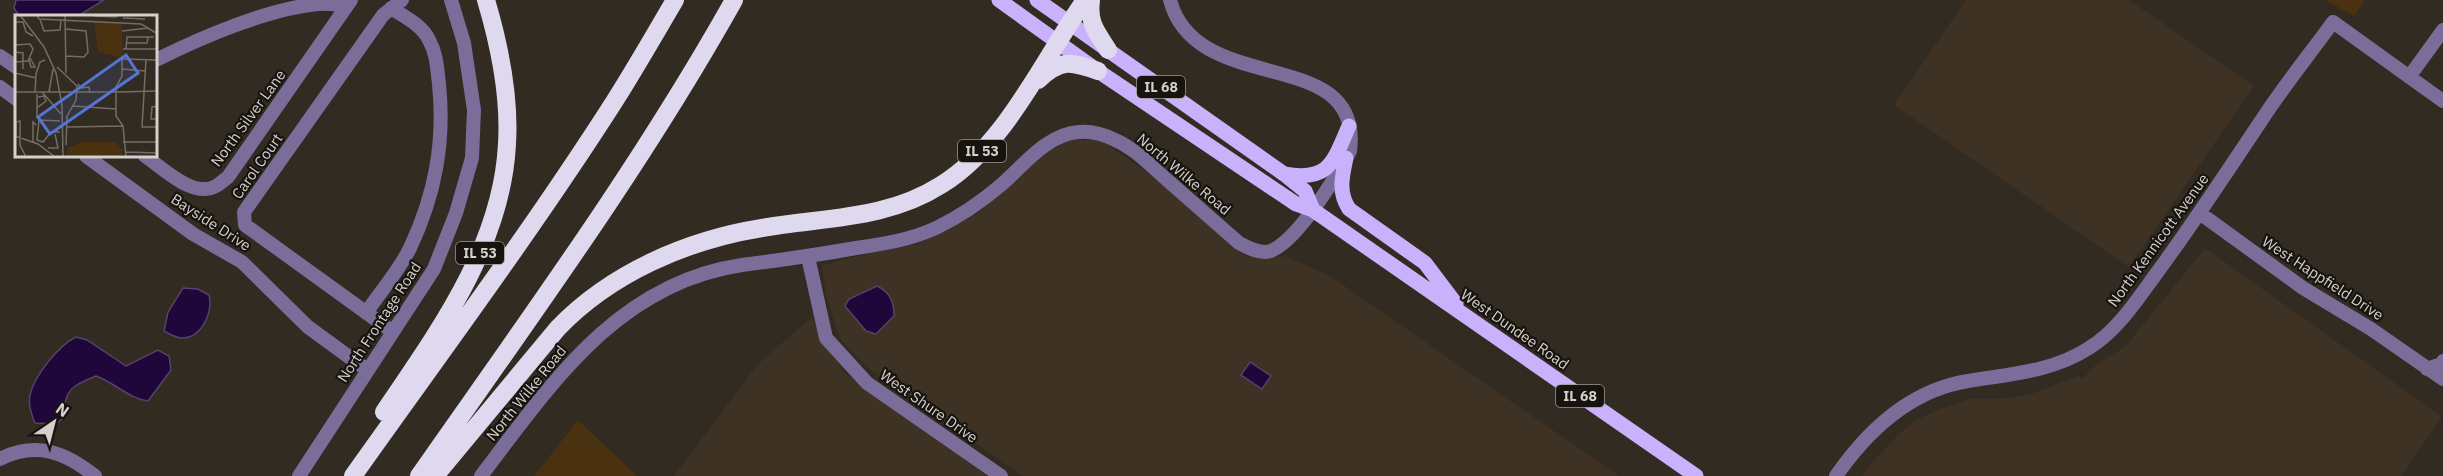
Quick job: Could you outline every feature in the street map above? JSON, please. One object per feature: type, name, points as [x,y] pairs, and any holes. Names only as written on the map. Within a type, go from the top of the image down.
[{"type":"highway","name":"IL 53","points":[[348,476],[374,427],[430,344],[466,282],[484,245],[496,210],[503,180],[507,144],[507,110],[499,50],[486,0]]},
{"type":"highway","points":[[353,476],[587,143],[675,0]]},
{"type":"highway","points":[[419,476],[595,223],[670,109],[734,0]]},
{"type":"highway","points":[[1058,40],[1085,0]]},
{"type":"highway","points":[[1091,0],[1089,16],[1092,25],[1108,51]]},
{"type":"highway","name":"IL 53","points":[[435,476],[558,328],[610,284],[646,265],[716,238],[761,228],[855,217],[888,209],[917,198],[943,184],[982,151],[1030,87],[1058,40]]},
{"type":"highway","points":[[1030,87],[1060,64],[1073,62],[1098,71]]},
{"type":"main road","name":"IL 68","points":[[999,0],[1058,40]]},
{"type":"main road","name":"West Dundee Road","points":[[1037,0],[1284,174],[1305,191],[1313,210]]},
{"type":"main road","name":"West Dundee Road","points":[[1058,40],[1098,71],[1296,204],[1313,210],[1696,476]]},
{"type":"main road","points":[[1284,174],[1312,176],[1330,165],[1349,126]]},
{"type":"main road","points":[[1346,158],[1341,186],[1343,200],[1349,208],[1425,263],[1465,316]]},
{"type":"street","name":"North Frontage Road","points":[[299,476],[434,269],[456,213],[471,158],[474,110],[464,43],[451,0]]},
{"type":"street","points":[[1170,0],[1172,7],[1192,37],[1211,52],[1228,60],[1311,83],[1325,90],[1346,114],[1349,126]]},
{"type":"street","points":[[158,59],[200,38],[276,13],[319,4],[349,3]]},
{"type":"street","name":"North Silver Lane","points":[[148,158],[198,189],[215,187],[228,177],[349,3]]},
{"type":"street","name":"Carol Court","points":[[366,313],[409,250],[425,209],[440,157],[441,108],[436,56],[429,38],[397,4],[383,15],[244,212],[245,225],[366,313],[393,332]]},
{"type":"street","name":"North Kennicott Avenue","points":[[1836,476],[1852,453],[1879,425],[1894,412],[1926,394],[1965,381],[2052,367],[2090,348],[2124,316],[2201,214],[2262,118],[2333,22],[2409,77]]},
{"type":"street","points":[[2443,30],[2409,77],[2443,101]]},
{"type":"street","points":[[2426,53],[2443,48]]},
{"type":"street","points":[[0,56],[15,66]]},
{"type":"street","points":[[0,87],[15,98]]},
{"type":"street","name":"North Wilke Road","points":[[481,476],[568,365],[586,346],[640,304],[666,289],[716,270],[895,242],[932,230],[968,210],[1000,186],[1044,146],[1060,136],[1080,132],[1098,134],[1116,140],[1137,154],[1239,243],[1251,249],[1266,252],[1281,246],[1313,210],[1346,158],[1351,140],[1349,126]]},
{"type":"street","name":"Bayside Drive","points":[[89,158],[193,234],[242,262],[308,327],[367,370]]},
{"type":"street","name":"West Happfield Drive","points":[[2201,214],[2303,288],[2371,329],[2443,380]]},
{"type":"street","name":"West Shure Drive","points":[[808,257],[826,338],[867,383],[1001,476]]},
{"type":"street","points":[[2427,369],[2442,364],[2443,361]]},
{"type":"street","points":[[0,459],[13,453],[46,449],[79,462],[95,476]]},
{"type":"shaded area","points":[[16,0],[104,0],[80,15],[18,15],[14,8]]},
{"type":"shaded area","points":[[1966,0],[2129,0],[2254,86],[2129,267],[1894,105]]},
{"type":"shaded area","points":[[2325,0],[2365,0],[2354,16]]},
{"type":"shaded area","points":[[1072,140],[1100,140],[1144,170],[1247,257],[1284,256],[1330,276],[1619,476],[1023,476],[873,372],[840,339],[826,295],[822,266],[917,244],[946,231],[978,213],[1048,151]]},
{"type":"shaded area","points":[[2205,248],[2442,417],[2401,476],[1862,476],[1900,433],[1918,419],[1971,399],[2010,398],[2031,394],[2079,376],[2082,379],[2096,365],[2126,346]]},
{"type":"shaded area","points":[[877,286],[890,298],[894,316],[876,334],[866,331],[845,306],[849,299]]},
{"type":"shaded area","points":[[183,288],[198,289],[209,295],[210,302],[207,316],[200,329],[189,337],[182,338],[164,331],[168,312]]},
{"type":"shaded area","points":[[812,317],[844,372],[988,476],[674,476],[758,364]]},
{"type":"shaded area","points":[[76,337],[87,340],[126,366],[158,350],[169,356],[171,370],[148,401],[134,397],[96,376],[70,390],[65,401],[62,419],[55,424],[35,423],[29,402],[32,387],[55,354]]},
{"type":"shaded area","points":[[1250,362],[1271,376],[1262,389],[1241,375]]},
{"type":"shaded area","points":[[578,420],[637,476],[534,476]]}]
